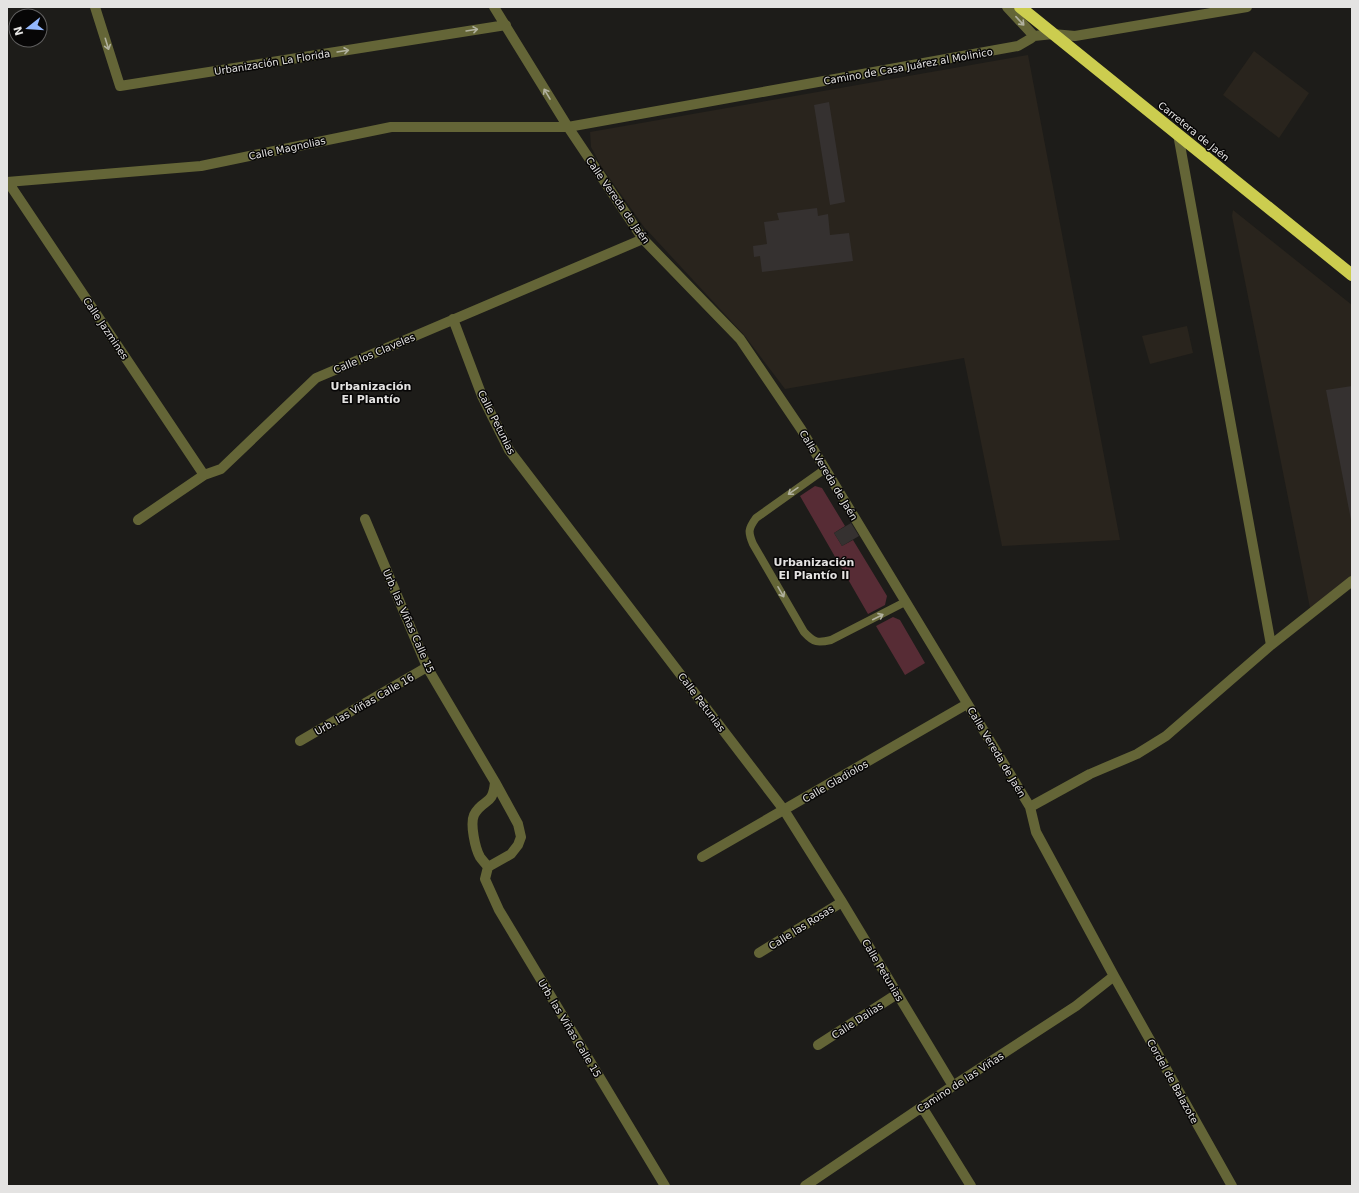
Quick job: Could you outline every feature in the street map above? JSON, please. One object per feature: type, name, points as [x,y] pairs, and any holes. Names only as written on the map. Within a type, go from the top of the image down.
[{"type":"highway","name":"Carretera de Jaén","points":[[1020,7],[1352,274]]},
{"type":"street","name":"Urbanización La Florida","points":[[95,7],[120,86],[506,25]]},
{"type":"street","name":"Calle Vereda de Jaén","points":[[494,7],[568,127],[643,239],[740,339],[801,429],[1030,807],[1036,832],[1114,976]]},
{"type":"street","points":[[1007,7],[1034,36]]},
{"type":"street","name":"Camino de Casa Juárez al Molinico","points":[[568,127],[1018,46],[1034,36],[1053,34],[1075,36],[1247,7]]},
{"type":"street","name":"Calle Magnolias","points":[[7,182],[201,166],[391,127],[568,127]]},
{"type":"street","points":[[1178,134],[1271,645]]},
{"type":"street","name":"Calle Jazmines","points":[[7,182],[204,475]]},
{"type":"street","name":"Calle los Claveles","points":[[138,520],[204,475],[221,469],[316,378],[643,239]]},
{"type":"street","name":"Calle Petunias","points":[[453,319],[482,396],[509,450],[784,810],[842,902],[953,1086]]},
{"type":"street","name":"Urb. las Viñas Calle 15","points":[[365,519],[428,667],[518,824],[521,837],[518,845],[511,854],[488,866],[485,879],[499,910],[664,1186]]},
{"type":"street","points":[[1030,807],[1090,774],[1137,754],[1166,736],[1271,645],[1352,581]]},
{"type":"street","name":"Urb. las Viñas Calle 16","points":[[300,741],[428,667]]},
{"type":"street","name":"Calle Gladiolos","points":[[702,857],[967,704]]},
{"type":"street","points":[[488,866],[480,856],[473,830],[474,815],[481,806],[491,799],[494,793],[494,782]]},
{"type":"street","name":"Calle las Rosas","points":[[759,953],[842,902]]},
{"type":"street","name":"Camino de las Viñas","points":[[805,1186],[953,1086],[1076,1006],[1114,976]]},
{"type":"street","name":"Cordel de Balazote","points":[[1114,976],[1232,1186]]},
{"type":"street","name":"Calle Dalias","points":[[818,1045],[897,994]]},
{"type":"street","points":[[922,1107],[971,1186]]},
{"type":"lane","points":[[825,469],[756,518],[750,526],[749,534],[753,544],[804,632],[812,640],[821,642],[832,640],[905,602]]},
{"type":"shaded area","points":[[1254,51],[1309,93],[1279,138],[1223,95]]},
{"type":"shaded area","points":[[1028,55],[1120,540],[1002,546],[964,358],[785,389],[744,335],[644,227],[601,166],[591,147],[590,132]]},
{"type":"shaded area","points":[[1233,210],[1352,305],[1352,578],[1310,608],[1232,216]]},
{"type":"shaded area","points":[[1187,326],[1193,353],[1150,364],[1142,336]]},
{"type":"shaded area","points":[[815,486],[822,488],[845,526],[834,533],[842,546],[853,540],[887,596],[885,605],[868,614],[800,496]]},
{"type":"shaded area","points":[[893,617],[900,620],[925,663],[905,675],[876,626]]},
{"type":"building","points":[[829,102],[845,202],[830,205],[814,105]]},
{"type":"building","points":[[817,208],[818,216],[828,214],[830,235],[849,233],[853,261],[762,272],[760,256],[754,257],[753,246],[767,244],[764,222],[779,220],[777,213]]},
{"type":"building","points":[[1352,386],[1352,520],[1351,520],[1326,390]]},
{"type":"building","points":[[851,523],[859,536],[842,546],[834,533]]},
{"type":"district","name":"Urbanización El Plantío","points":[[371,392]]},
{"type":"district","name":"Urbanización El Plantío II","points":[[814,568]]}]
